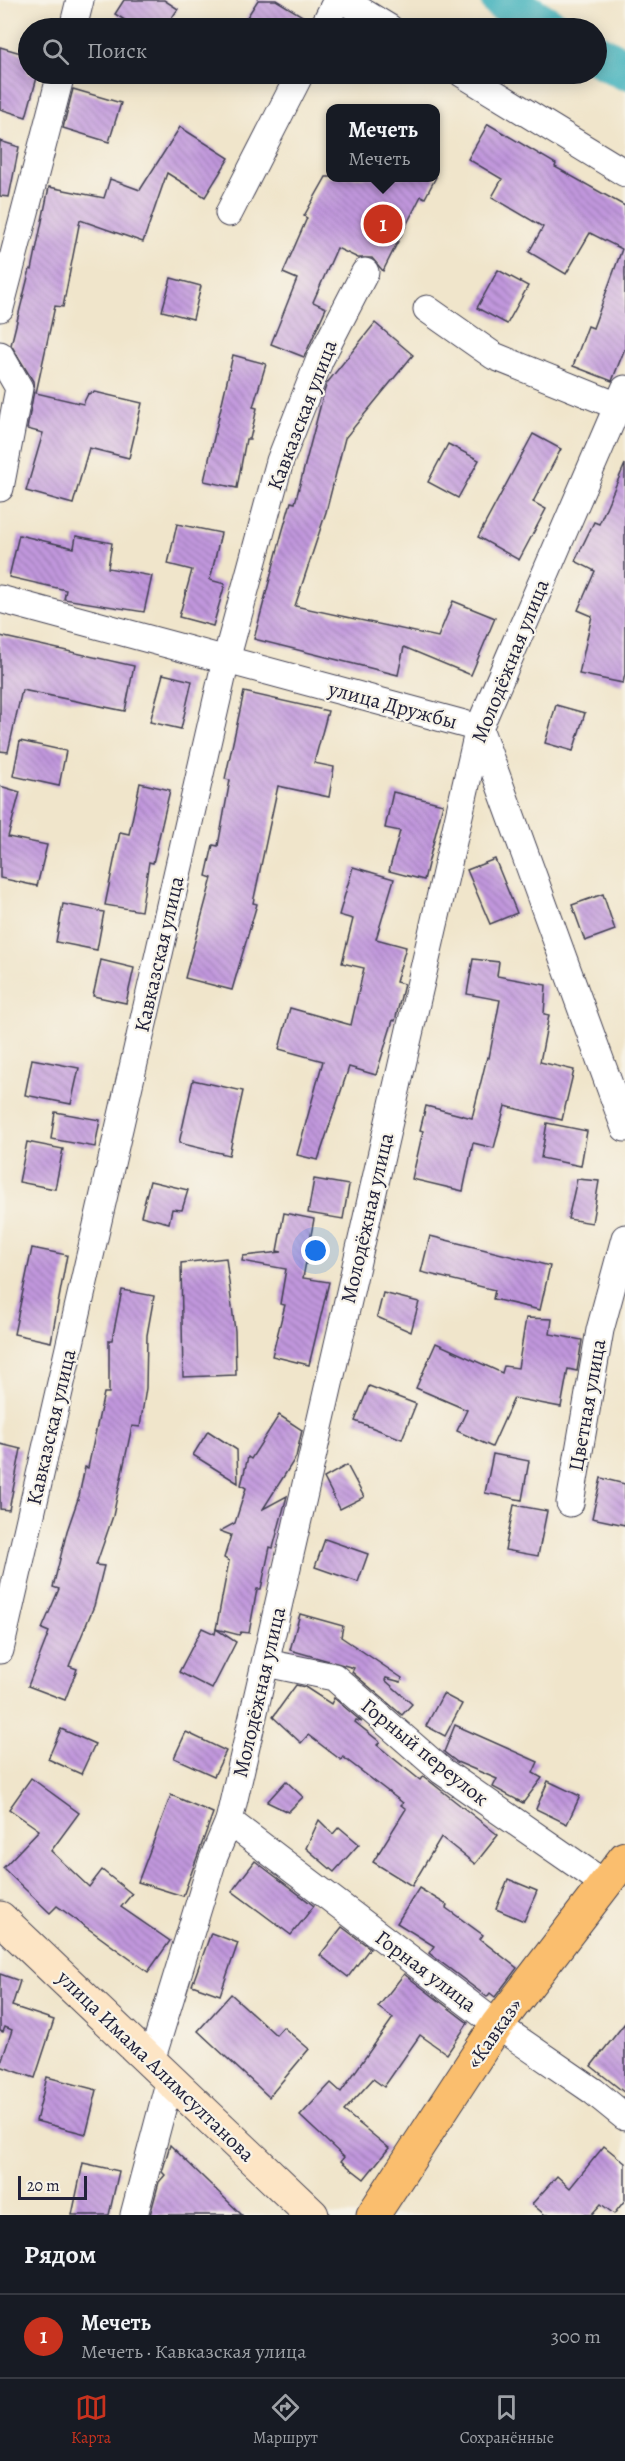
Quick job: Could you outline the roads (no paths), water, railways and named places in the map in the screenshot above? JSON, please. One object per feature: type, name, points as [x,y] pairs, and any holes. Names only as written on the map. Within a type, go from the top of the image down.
[{"type":"highway","name":"«Кавказ»","points":[[373,2215],[497,2025],[625,1858]]},
{"type":"main road","name":"улица Имама Алимсултанова","points":[[0,1918],[312,2215]]},
{"type":"street","points":[[76,18],[80,0]]},
{"type":"street","points":[[327,18],[337,0]]},
{"type":"street","points":[[343,0],[373,18]]},
{"type":"street","points":[[0,308],[58,84]]},
{"type":"street","points":[[229,213],[295,84]]},
{"type":"street","points":[[479,84],[625,173]]},
{"type":"street","name":"Кавказская улица","points":[[0,1650],[226,660],[280,461],[321,359],[365,273]]},
{"type":"street","points":[[427,309],[494,356],[623,402]]},
{"type":"street","points":[[0,355],[19,388],[0,488]]},
{"type":"street","name":"Молодёжная улица","points":[[134,2215],[160,2070],[213,1859],[229,1821],[478,728],[623,402]]},
{"type":"street","name":"улица Дружбы","points":[[0,599],[478,728],[625,1128]]},
{"type":"street","name":"Цветная улица","points":[[570,1503],[600,1330],[625,1238]]},
{"type":"street","name":"Горный переулок","points":[[266,1663],[334,1677],[442,1771],[605,1884]]},
{"type":"street","name":"Горная улица","points":[[229,1821],[497,2025],[593,2091],[625,2117]]},
{"type":"waterway","points":[[502,0],[532,18]]},
{"type":"waterway","points":[[607,60],[625,69]]},
{"type":"place","name":"Мечеть","points":[[383,224]]}]
